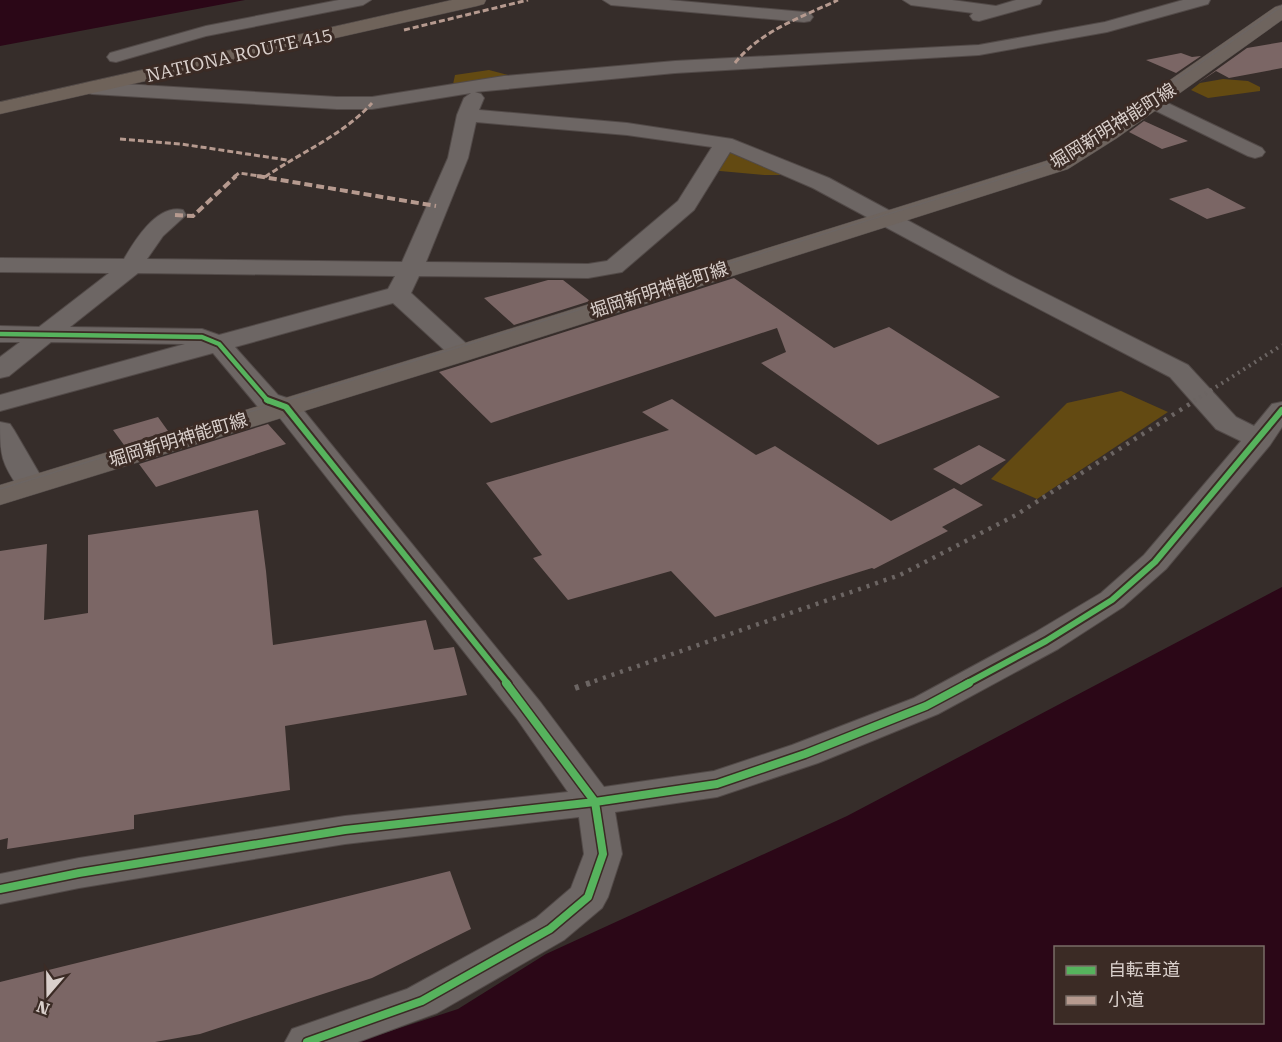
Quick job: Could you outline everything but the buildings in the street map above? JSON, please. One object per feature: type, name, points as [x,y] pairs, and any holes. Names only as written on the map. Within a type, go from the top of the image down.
[{"type":"highway","name":"NATIONA ROUTE 415","points":[[0,108],[477,0]]},
{"type":"main road","name":"堀岡新明神能町線","points":[[884,216],[1062,152],[1282,1]]},
{"type":"main road","name":"堀岡新明神能町線","points":[[0,495],[19,481],[1060,164],[1282,11]]},
{"type":"street","points":[[116,57],[137,49],[205,33],[363,0]]},
{"type":"street","points":[[611,0],[804,17]]},
{"type":"street","points":[[725,11],[747,0]]},
{"type":"street","points":[[911,0],[999,11]]},
{"type":"street","points":[[952,24],[1034,0]]},
{"type":"street","points":[[92,88],[337,103],[372,103],[533,79],[760,61],[980,50],[1107,27],[1202,0]]},
{"type":"street","points":[[0,403],[398,294],[411,269],[458,158],[467,115],[478,87]]},
{"type":"street","points":[[1153,102],[1255,152]]},
{"type":"street","points":[[467,115],[627,129],[725,143],[821,183],[1001,280],[1179,370],[1226,423],[1260,439]]},
{"type":"street","points":[[0,265],[588,271],[614,267],[686,205],[725,143]]},
{"type":"street","points":[[0,370],[132,267],[142,245],[157,227],[175,215]]},
{"type":"street","points":[[398,294],[458,348]]},
{"type":"street","points":[[0,334],[202,337],[219,344],[277,404],[529,711],[595,802],[603,854],[588,897],[573,910],[549,929],[422,1001],[307,1042]]},
{"type":"street","points":[[0,889],[79,873],[345,830],[595,802],[717,784],[805,754],[926,706],[1046,641],[1112,600],[1155,562],[1282,410]]},
{"type":"street","points":[[0,430],[19,481]]},
{"type":"shaded area","points":[[0,0],[245,0],[0,46]]},
{"type":"shaded area","points":[[489,70],[508,75],[512,81],[452,89],[455,75]]},
{"type":"shaded area","points":[[1223,79],[1248,81],[1260,87],[1260,91],[1208,98],[1191,90],[1200,83]]},
{"type":"shaded area","points":[[725,143],[800,175],[764,175],[709,170]]},
{"type":"shaded area","points":[[1121,391],[1168,412],[1037,499],[991,479],[1067,403]]},
{"type":"shaded area","points":[[1282,587],[1282,1042],[357,1042],[458,1009],[546,954],[847,816]]},
{"type":"tram line","points":[[0,489],[1040,167],[1071,153],[1282,6]]},
{"type":"railway","points":[[1194,401],[1282,345]]},
{"type":"railway","points":[[586,684],[900,575],[1016,515],[1196,400]]},
{"type":"railway","points":[[575,688],[590,683]]},
{"type":"marked path","points":[[404,30],[528,0]]},
{"type":"marked path","points":[[735,63],[753,44],[767,35],[838,0]]},
{"type":"marked path","points":[[265,177],[336,134],[361,115],[372,103]]},
{"type":"marked path","points":[[120,139],[181,144],[287,160]]},
{"type":"marked path","points":[[175,215],[193,216],[239,173],[436,206]]},
{"type":"cycle path","points":[[0,334],[202,337],[219,344],[268,401],[286,407],[529,711],[595,802],[603,854],[588,897],[550,929],[422,1001],[307,1042]]},
{"type":"cycle path","points":[[0,889],[79,873],[345,830],[595,802],[717,784],[805,754],[926,706],[1046,641],[1112,600],[1155,562],[1282,410]]}]
